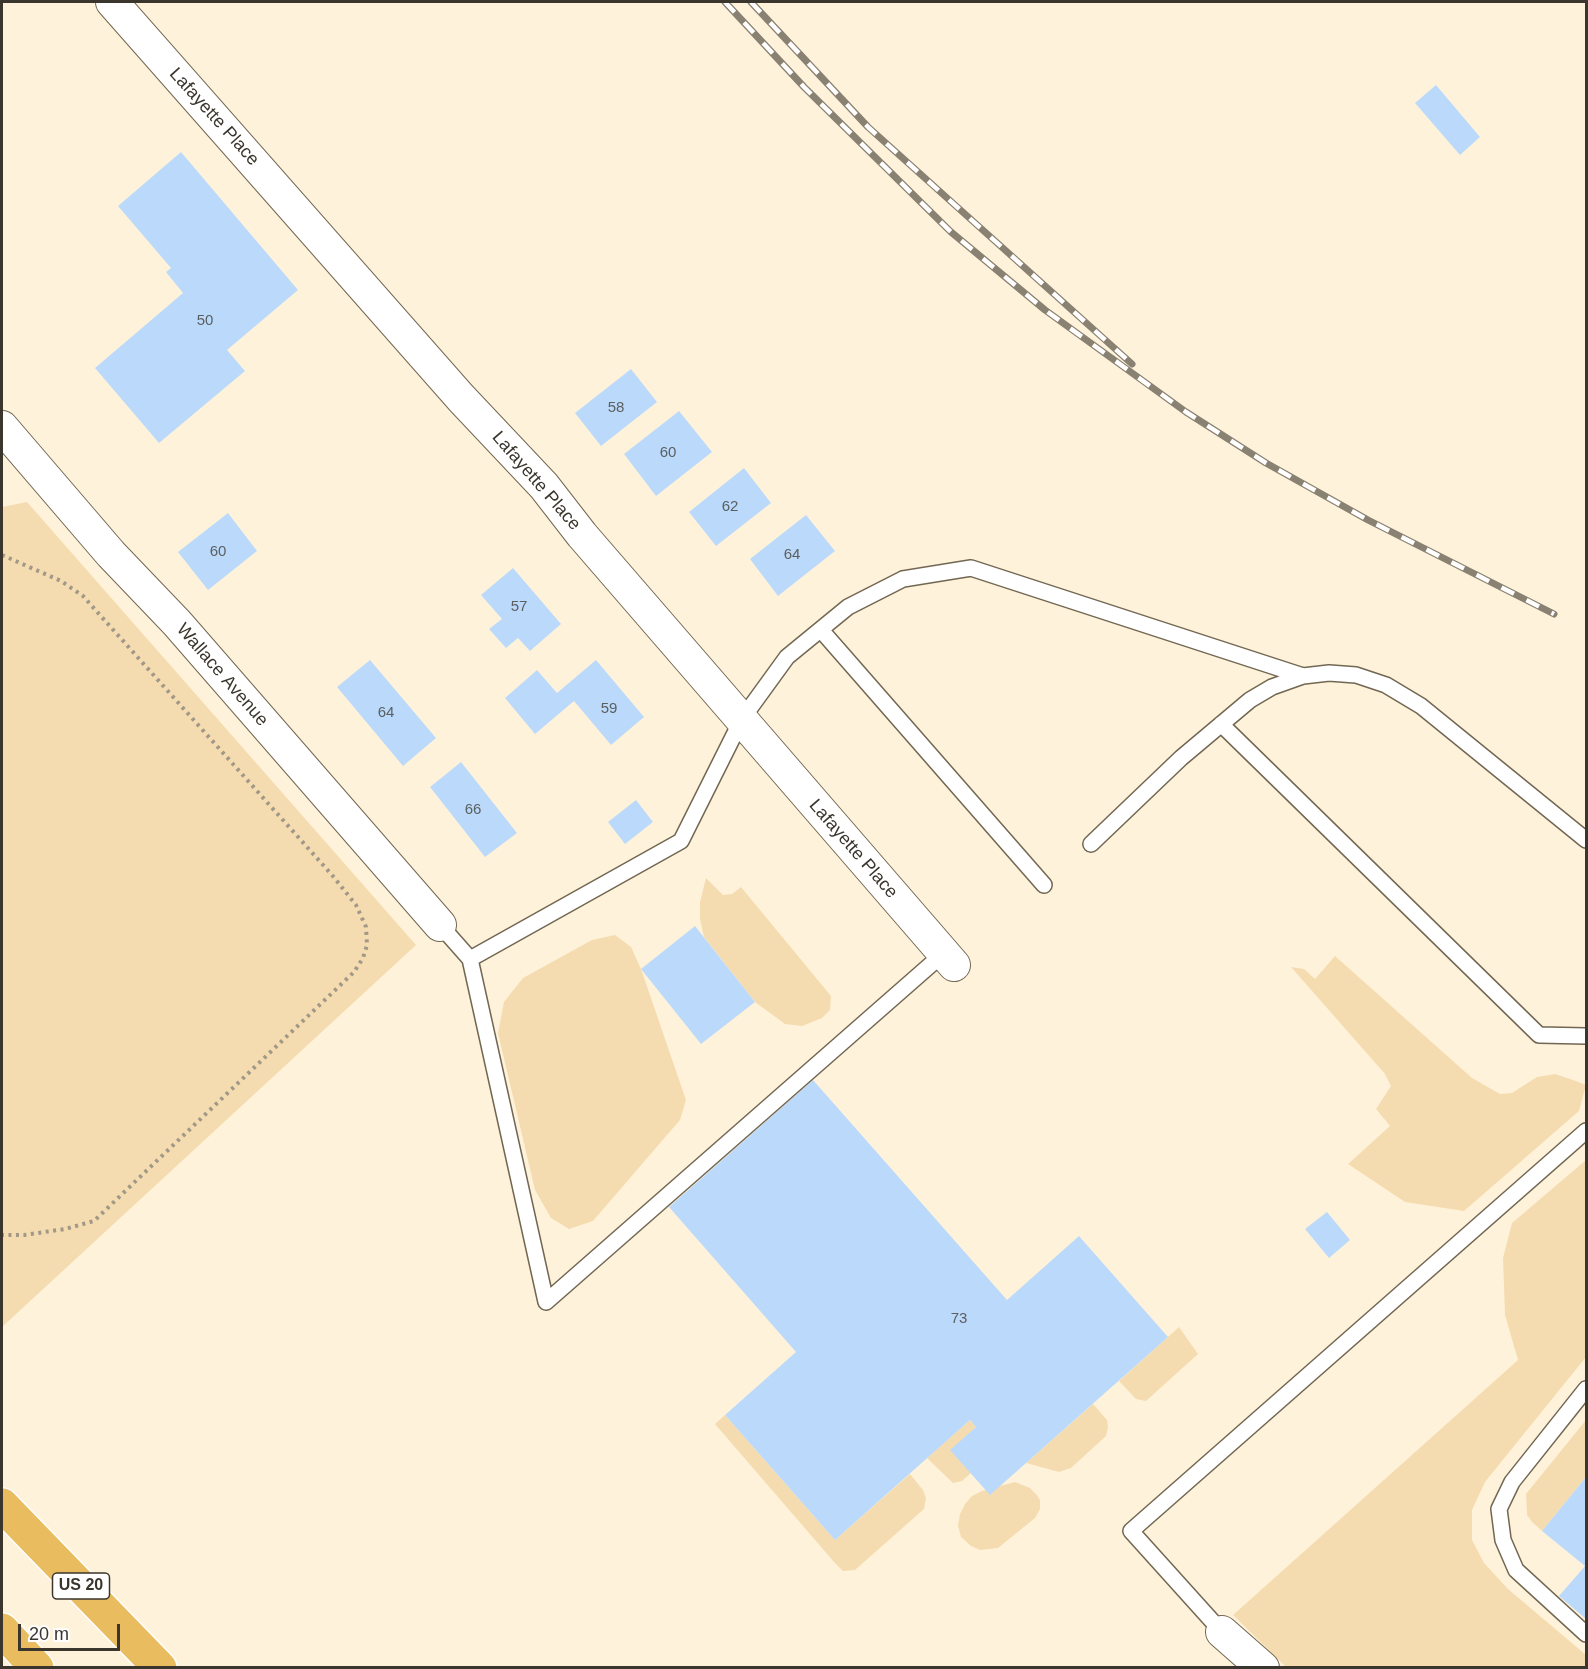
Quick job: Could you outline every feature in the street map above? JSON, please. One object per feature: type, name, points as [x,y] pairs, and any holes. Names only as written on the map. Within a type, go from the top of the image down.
[{"type":"highway","name":"US 20","points":[[2,1505],[160,1668]]},
{"type":"highway","points":[[2,1630],[37,1668]]},
{"type":"street","name":"Lafayette Place","points":[[112,2],[461,398],[544,486],[582,534],[949,959]]},
{"type":"street","name":"Wallace Avenue","points":[[2,429],[111,555],[177,623],[440,924]]},
{"type":"street","points":[[1222,1632],[1263,1668]]},
{"type":"lane","points":[[470,959],[681,841],[742,719],[788,657],[848,607],[903,579],[971,568],[1303,676]]},
{"type":"lane","points":[[821,630],[1044,885]]},
{"type":"lane","points":[[1091,844],[1181,758],[1250,700],[1272,687],[1303,676],[1329,673],[1356,675],[1386,685],[1421,706],[1587,840]]},
{"type":"lane","points":[[1221,724],[1539,1035],[1587,1036]]},
{"type":"lane","points":[[440,924],[470,959],[546,1302],[949,959]]},
{"type":"lane","points":[[1222,1632],[1131,1531],[1587,1131]]},
{"type":"lane","points":[[1587,1389],[1512,1482],[1498,1509],[1503,1540],[1516,1570],[1587,1634]]},
{"type":"path","points":[[2,555],[61,580],[83,596],[332,875],[356,905],[366,927],[367,945],[363,958],[354,972],[94,1221],[65,1229],[24,1235],[2,1235]]},
{"type":"shaded area","points":[[27,502],[416,945],[2,1327],[2,507]]},
{"type":"shaded area","points":[[706,878],[723,895],[732,894],[741,887],[831,996],[830,1010],[822,1018],[802,1026],[785,1024],[755,1002],[704,937],[700,919],[700,902]]},
{"type":"shaded area","points":[[615,935],[631,947],[641,969],[686,1100],[680,1120],[593,1221],[569,1229],[551,1218],[535,1190],[498,1033],[504,1002],[523,978],[592,940]]},
{"type":"shaded area","points":[[1335,956],[1472,1078],[1500,1094],[1512,1093],[1537,1077],[1555,1074],[1586,1085],[1579,1111],[1464,1211],[1405,1202],[1348,1164],[1390,1126],[1376,1109],[1391,1086],[1385,1074],[1291,967],[1304,969],[1315,979]]},
{"type":"shaded area","points":[[1586,1160],[1586,1357],[1485,1482],[1472,1510],[1472,1540],[1484,1563],[1508,1589],[1586,1655],[1586,1667],[1286,1667],[1233,1615],[1518,1360],[1505,1315],[1503,1258],[1512,1223]]},
{"type":"shaded area","points":[[1179,1327],[1198,1354],[1146,1401],[1136,1399],[1119,1381]]},
{"type":"shaded area","points":[[1093,1404],[1107,1420],[1106,1436],[1071,1468],[1059,1472],[1026,1463]]},
{"type":"shaded area","points":[[725,1415],[835,1540],[910,1474],[923,1490],[926,1498],[924,1509],[855,1570],[843,1571],[715,1424]]},
{"type":"shaded area","points":[[970,1420],[976,1427],[951,1450],[971,1473],[962,1481],[953,1483],[927,1458]]},
{"type":"shaded area","points":[[1586,1420],[1586,1477],[1542,1531],[1527,1515],[1526,1494]]},
{"type":"shaded area","points":[[1015,1482],[1030,1488],[1040,1500],[1040,1509],[1035,1518],[998,1548],[980,1550],[971,1546],[961,1537],[958,1526],[965,1504],[972,1496],[982,1491]]},
{"type":"building","points":[[1436,85],[1480,137],[1460,155],[1415,103]]},
{"type":"building","points":[[181,152],[298,290],[227,350],[245,371],[159,443],[95,368],[183,293],[166,272],[171,268],[118,206]]},
{"type":"building","points":[[631,369],[657,402],[601,446],[575,413]]},
{"type":"building","points":[[679,411],[712,452],[656,496],[624,454]]},
{"type":"building","points":[[744,468],[771,503],[716,546],[689,512]]},
{"type":"building","points":[[228,513],[257,551],[208,590],[178,552]]},
{"type":"building","points":[[806,515],[835,551],[778,596],[750,559]]},
{"type":"building","points":[[513,568],[561,624],[530,651],[518,638],[506,648],[489,629],[502,619],[481,595]]},
{"type":"building","points":[[370,660],[436,738],[403,766],[337,687]]},
{"type":"building","points":[[596,660],[644,717],[611,745],[574,701],[535,734],[505,698],[537,670],[557,693]]},
{"type":"building","points":[[461,762],[517,833],[485,857],[430,787]]},
{"type":"building","points":[[636,800],[653,822],[625,844],[608,822]]},
{"type":"building","points":[[695,926],[755,1002],[701,1044],[641,969]]},
{"type":"building","points":[[813,1080],[1007,1300],[1079,1236],[1168,1337],[990,1495],[950,1450],[976,1427],[970,1420],[835,1540],[725,1415],[796,1352],[669,1207]]},
{"type":"building","points":[[1327,1212],[1350,1240],[1329,1258],[1305,1229]]},
{"type":"building","points":[[1586,1477],[1586,1619],[1559,1596],[1585,1566],[1542,1531]]},
{"type":"railway","points":[[725,2],[804,87],[951,232],[1045,310],[1186,412],[1266,463],[1368,520],[1554,614]]},
{"type":"railway","points":[[751,2],[868,127],[1132,364]]}]
